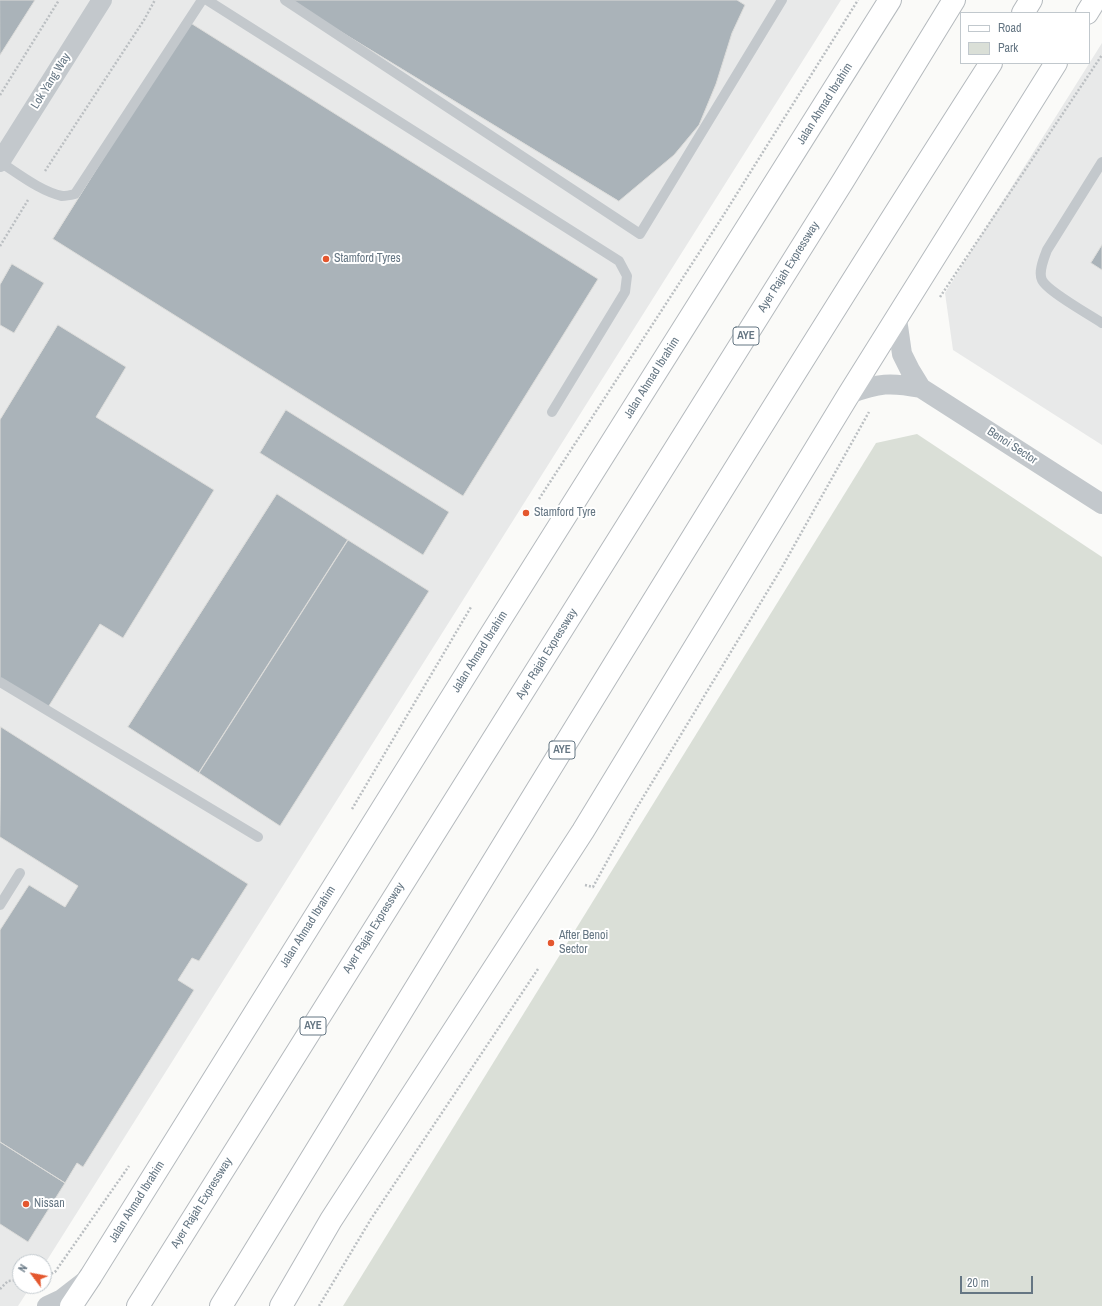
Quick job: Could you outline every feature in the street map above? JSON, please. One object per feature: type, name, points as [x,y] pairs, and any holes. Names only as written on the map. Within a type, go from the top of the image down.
[{"type":"main road","name":"Jalan Ahmad Ibrahim","points":[[71,1306],[890,0]]},
{"type":"main road","name":"Ayer Rajah Expressway","points":[[138,1306],[843,181],[954,0]]},
{"type":"main road","points":[[1024,12],[1031,0]]},
{"type":"main road","points":[[1088,12],[1095,0]]},
{"type":"main road","name":"AYE","points":[[221,1306],[607,676],[905,197],[990,64]]},
{"type":"main road","points":[[281,1306],[332,1220],[583,831],[849,394],[1055,64]]},
{"type":"main road","points":[[132,1306],[160,1270]]},
{"type":"street","name":"Lok Yang Way","points":[[0,162],[102,0]]},
{"type":"street","name":"Benoi Sector","points":[[897,319],[902,354],[921,388]]},
{"type":"street","name":"Benoi Sector","points":[[849,394],[869,386],[885,384],[903,384],[921,388],[1102,504]]},
{"type":"street","points":[[47,1306],[62,1299],[91,1276]]},
{"type":"lane","points":[[0,162],[37,185],[64,196],[75,194],[202,0]]},
{"type":"lane","points":[[206,0],[619,261],[627,276],[625,292],[552,412]]},
{"type":"lane","points":[[285,0],[640,234],[782,0]]},
{"type":"lane","points":[[1102,162],[1047,250],[1042,264],[1042,280],[1050,289],[1102,323]]},
{"type":"lane","points":[[0,682],[258,837]]},
{"type":"lane","points":[[0,904],[20,873]]},
{"type":"path","points":[[0,95],[59,0]]},
{"type":"path","points":[[0,246],[37,185],[144,20],[155,0]]},
{"type":"path","points":[[539,499],[723,216],[858,0]]},
{"type":"path","points":[[936,302],[1102,55]]},
{"type":"path","points":[[585,885],[593,887],[633,814],[781,569],[870,408],[885,384]]},
{"type":"path","points":[[319,1306],[371,1220],[538,969]]},
{"type":"path","points":[[0,1289],[8,1282],[12,1281]]},
{"type":"shaded area","points":[[0,0],[841,0],[51,1254],[12,1254],[12,1294],[26,1294],[18,1306],[0,1306]]},
{"type":"shaded area","points":[[1102,43],[1102,445],[953,350],[945,293]]},
{"type":"green space","points":[[917,434],[1102,557],[1102,1306],[343,1306],[876,443]]},
{"type":"building","points":[[0,0],[35,0],[0,55]]},
{"type":"building","points":[[289,0],[737,0],[745,5],[732,33],[716,84],[699,125],[674,155],[619,201]]},
{"type":"building","name":"Stamford Tyres","points":[[189,22],[598,279],[463,496],[53,239]]},
{"type":"building","points":[[1102,245],[1102,270],[1091,263]]},
{"type":"building","points":[[12,264],[44,283],[14,333],[0,325],[0,285]]},
{"type":"building","points":[[58,325],[126,367],[96,417],[214,490],[123,638],[100,624],[47,709],[0,680],[0,420]]},
{"type":"building","points":[[286,410],[449,512],[423,555],[260,453]]},
{"type":"building","points":[[277,494],[348,540],[199,773],[128,727]]},
{"type":"building","points":[[348,540],[429,591],[280,826],[199,773]]},
{"type":"building","points":[[1,727],[248,884],[199,961],[192,958],[178,980],[194,990],[83,1167],[77,1163],[65,1183],[0,1142],[0,930],[29,885],[65,907],[78,886],[0,837]]},
{"type":"building","name":"Nissan","points":[[0,1142],[65,1183],[28,1242],[0,1224]]},
{"type":"place","name":"Stamford Tyres","points":[[326,259]]},
{"type":"place","name":"Stamford Tyre","points":[[526,513]]},
{"type":"place","name":"After Benoi Sector","points":[[551,943]]},
{"type":"place","name":"Nissan","points":[[26,1204]]}]
